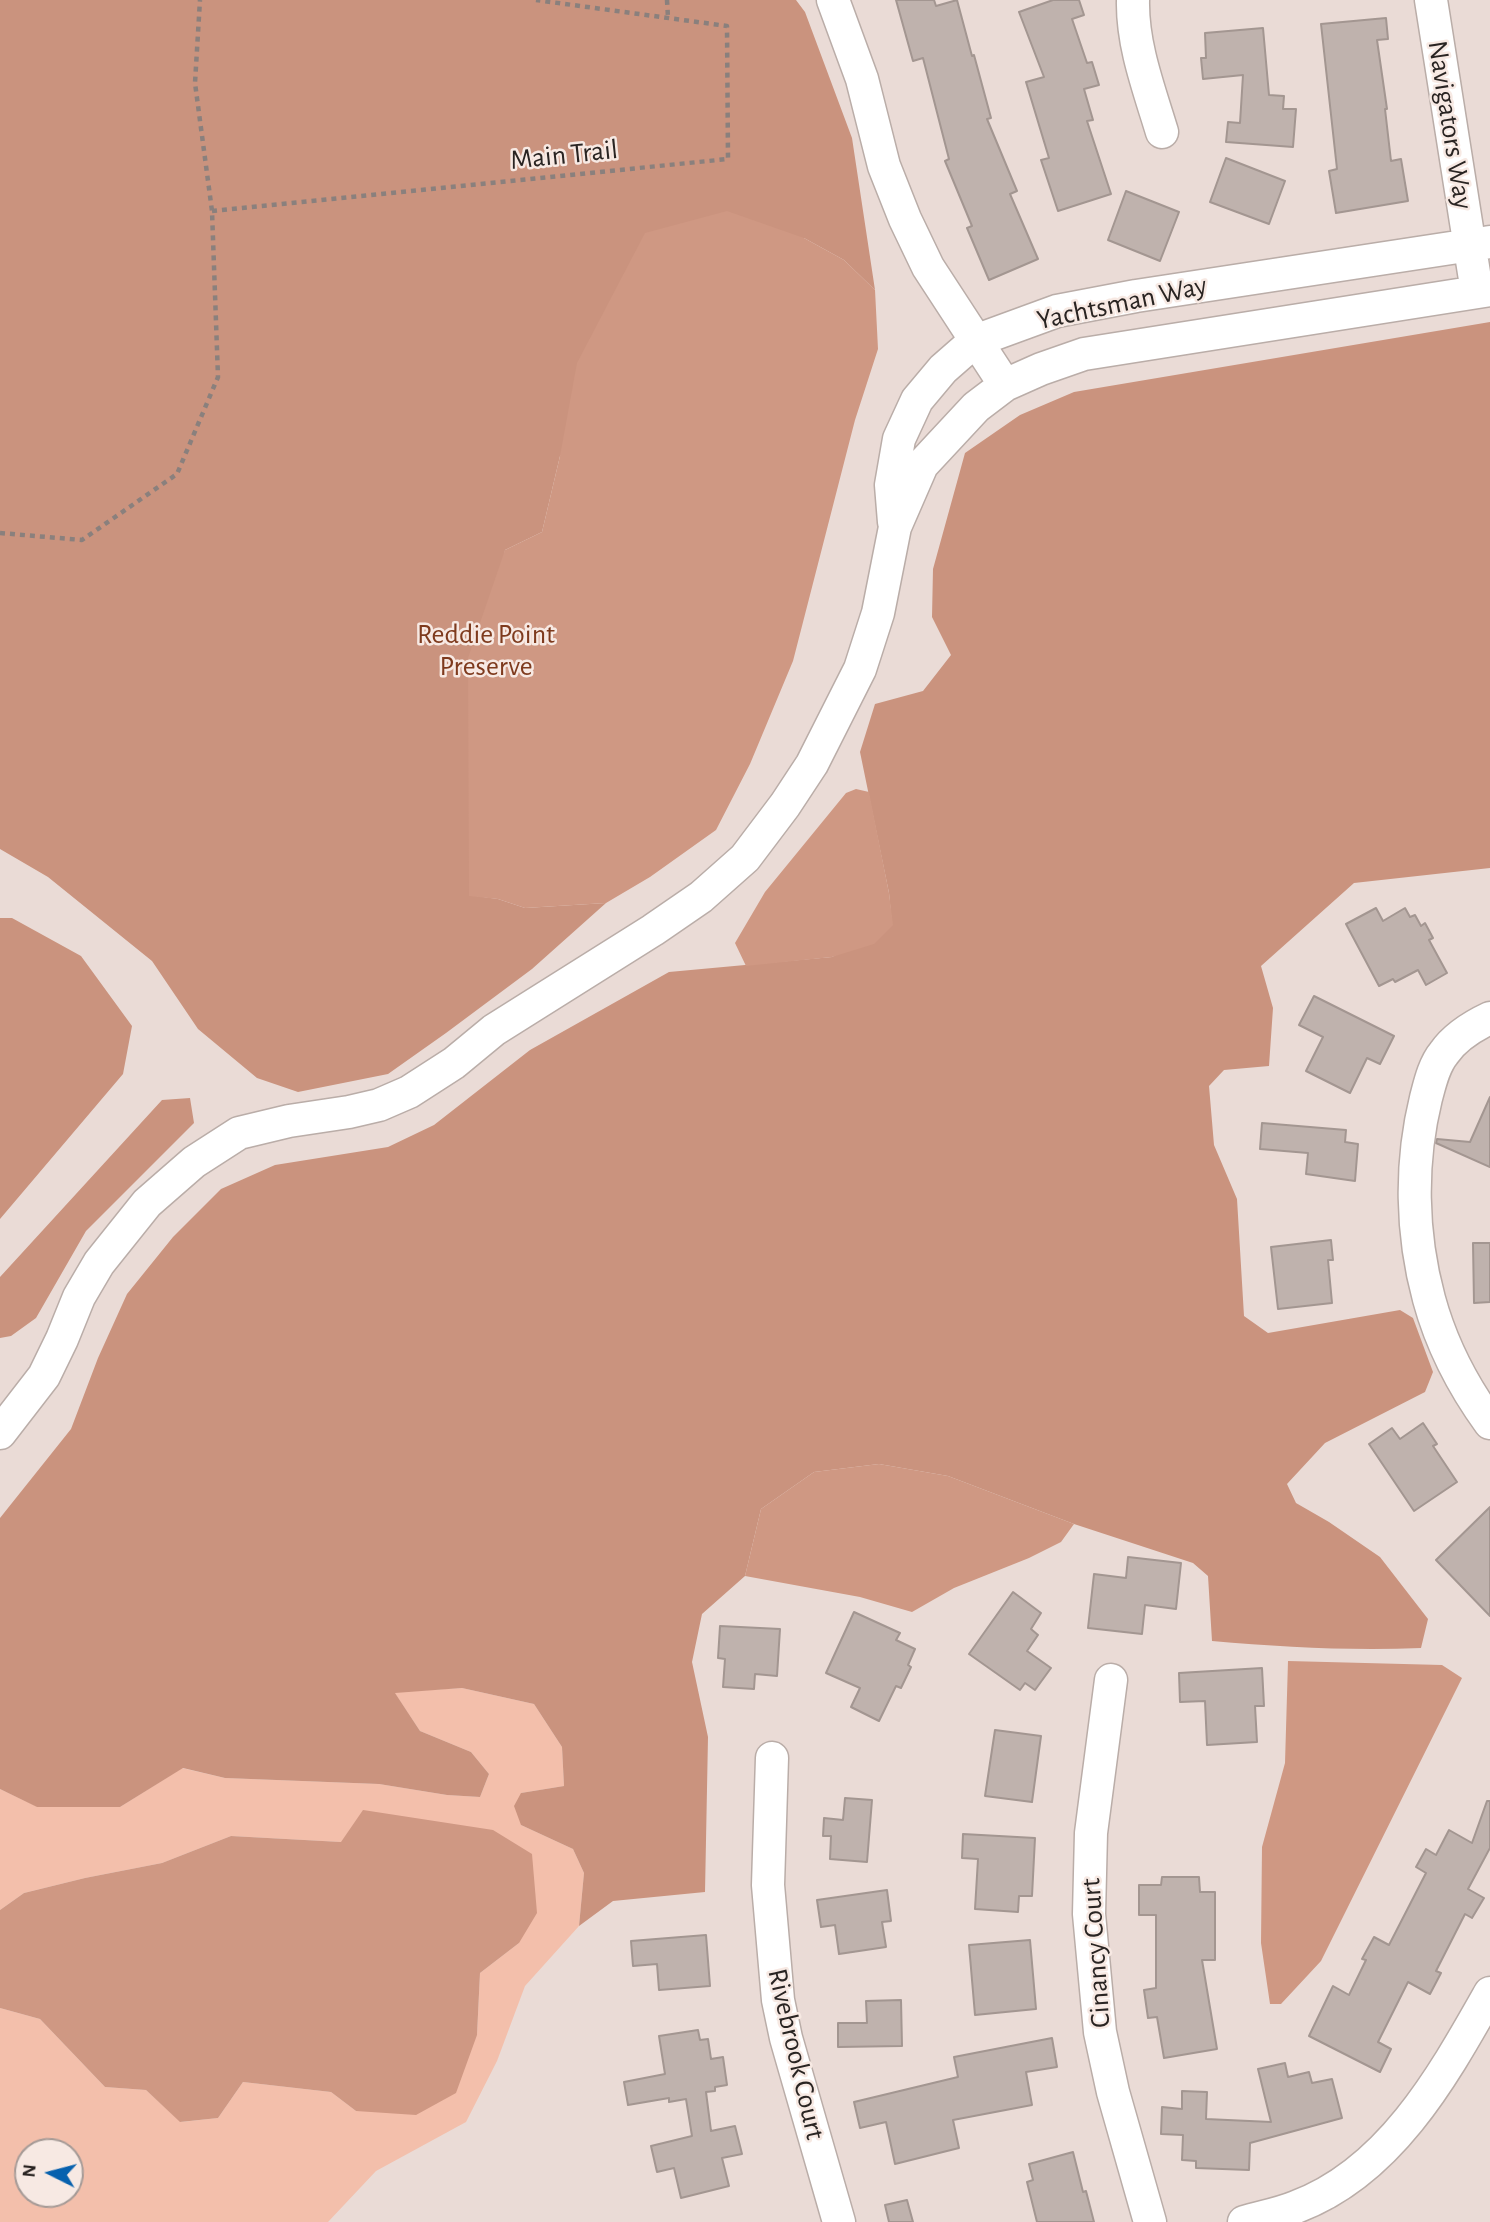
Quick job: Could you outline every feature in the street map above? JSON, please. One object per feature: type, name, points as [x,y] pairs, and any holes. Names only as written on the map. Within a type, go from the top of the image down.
[{"type":"street","points":[[833,0],[863,79],[884,166],[905,219],[928,267],[1004,385]]},
{"type":"street","points":[[1133,0],[1137,44],[1162,132]]},
{"type":"street","name":"Navigators Way","points":[[1431,0],[1480,244],[1484,291]]},
{"type":"street","name":"Yachtsman Way","points":[[895,527],[891,485],[899,439],[917,400],[943,369],[975,341],[1057,311],[1136,296],[1480,244]]},
{"type":"street","name":"Yachtsman Way","points":[[895,527],[922,465],[976,407],[1004,385],[1041,369],[1084,354],[1484,291]]},
{"type":"street","points":[[0,1433],[44,1376],[79,1297],[100,1263],[147,1203],[194,1162],[239,1133],[379,1105],[409,1092],[454,1063],[494,1030],[701,897],[745,858],[812,764],[860,669],[878,613],[895,527]]},
{"type":"street","points":[[1490,1018],[1464,1032],[1443,1054],[1430,1081],[1419,1128],[1415,1182],[1416,1238],[1429,1300],[1450,1356],[1471,1396],[1490,1423]]},
{"type":"street","name":"Cinancy Court","points":[[1111,1680],[1091,1833],[1089,1914],[1100,2032],[1113,2092],[1150,2222]]},
{"type":"street","name":"Rivebrook Court","points":[[772,1758],[768,1885],[778,2000],[786,2038],[839,2222]]},
{"type":"street","points":[[1244,2222],[1296,2207],[1338,2186],[1379,2155],[1432,2090],[1490,1993]]},
{"type":"path","points":[[0,533],[82,540],[177,474],[218,377],[212,211],[195,83],[200,0]]},
{"type":"path","name":"Main Trail","points":[[212,211],[728,159],[727,26],[536,0]]},
{"type":"path","points":[[667,0],[668,18]]},
{"type":"shaded area","points":[[727,211],[804,238],[844,260],[875,290],[878,349],[855,420],[793,661],[750,764],[716,830],[650,877],[606,903],[525,908],[498,899],[469,896],[468,658],[505,550],[542,532],[560,456],[577,363],[645,233]]},
{"type":"shaded area","points":[[856,789],[869,792],[893,925],[874,944],[832,957],[746,966],[735,943],[765,892],[846,793]]},
{"type":"shaded area","points":[[879,1464],[948,1476],[1074,1524],[1061,1542],[954,1588],[912,1612],[860,1597],[745,1576],[761,1509],[814,1472]]},
{"type":"shaded area","points":[[1288,1661],[1442,1665],[1462,1678],[1321,1961],[1281,2004],[1270,2004],[1261,1943],[1262,1847],[1285,1763]]},
{"type":"shaded area","points":[[462,1688],[534,1704],[562,1747],[564,1786],[521,1793],[521,1825],[573,1849],[584,1873],[579,1926],[525,1986],[497,2061],[466,2122],[376,2171],[328,2222],[0,2222],[0,2008],[40,2019],[105,2087],[146,2090],[181,2122],[218,2118],[243,2082],[331,2092],[356,2111],[477,2035],[480,1973],[519,1943],[341,1842],[231,1836],[162,1863],[24,1893],[0,1910],[0,1789],[38,1807],[120,1807],[182,1768],[225,1778],[379,1784],[447,1795],[480,1797],[489,1774],[471,1752],[420,1731],[394,1692]]},
{"type":"shaded area","points":[[363,1810],[493,1830],[532,1854],[537,1913],[519,1943],[480,1973],[477,2035],[456,2093],[416,2115],[356,2111],[331,2092],[243,2082],[218,2118],[180,2122],[146,2090],[105,2087],[40,2019],[0,2008],[0,1910],[24,1893],[162,1863],[231,1836],[341,1842]]},
{"type":"green space","name":"Reddie Point Preserve","points":[[0,0],[796,0],[805,12],[852,138],[875,290],[844,260],[804,238],[560,456],[542,532],[505,550],[469,895],[498,899],[525,908],[606,903],[532,969],[388,1074],[298,1092],[257,1078],[198,1029],[152,961],[48,877],[0,849]]},
{"type":"green space","points":[[1490,322],[1490,868],[1354,883],[1261,966],[1273,1008],[1269,1066],[1224,1070],[1209,1086],[1214,1145],[1237,1199],[1244,1316],[1268,1333],[1400,1310],[1413,1318],[1433,1372],[1425,1392],[1325,1443],[1287,1484],[1296,1503],[1380,1557],[1428,1619],[1421,1648],[1316,1648],[1212,1641],[1208,1576],[1193,1563],[1074,1524],[948,1476],[879,1464],[814,1472],[761,1509],[745,1576],[702,1614],[692,1662],[708,1737],[705,1892],[613,1901],[579,1926],[584,1873],[573,1849],[521,1825],[514,1806],[521,1793],[564,1786],[562,1747],[534,1704],[462,1688],[395,1693],[420,1731],[471,1752],[489,1774],[480,1797],[447,1795],[379,1784],[225,1778],[183,1768],[120,1807],[37,1807],[0,1789],[0,1518],[71,1429],[98,1358],[127,1294],[173,1237],[221,1189],[275,1165],[388,1147],[434,1125],[530,1050],[669,972],[832,957],[892,925],[889,893],[860,752],[875,704],[923,691],[951,655],[932,617],[933,569],[965,453],[1020,415],[1074,392]]},
{"type":"green space","points":[[0,918],[12,918],[81,956],[132,1026],[123,1074],[0,1219]]},
{"type":"green space","points":[[190,1098],[194,1123],[86,1231],[36,1318],[11,1336],[0,1338],[0,1277],[162,1100]]},
{"type":"building","points":[[896,0],[934,0],[936,6],[957,0],[991,118],[987,119],[1017,191],[1010,194],[1038,259],[989,280],[967,228],[972,226],[945,161],[949,159],[923,58],[913,61]]},
{"type":"building","points":[[1053,0],[1079,0],[1084,15],[1072,19],[1087,63],[1092,62],[1099,85],[1084,89],[1093,120],[1087,121],[1111,194],[1058,211],[1041,160],[1049,158],[1026,82],[1044,77],[1019,12]]},
{"type":"building","points":[[1386,18],[1388,39],[1377,40],[1391,161],[1401,159],[1408,201],[1336,213],[1329,171],[1337,169],[1321,24]]},
{"type":"building","points":[[1263,28],[1269,95],[1284,96],[1283,109],[1296,109],[1293,147],[1226,142],[1228,122],[1240,123],[1243,75],[1203,79],[1201,58],[1206,58],[1205,33]]},
{"type":"building","points":[[1226,158],[1285,181],[1269,224],[1210,202]]},
{"type":"building","points":[[1126,191],[1179,212],[1160,261],[1108,240]]},
{"type":"building","points":[[1376,908],[1383,921],[1405,908],[1410,917],[1415,915],[1421,926],[1425,923],[1433,938],[1429,940],[1447,973],[1426,985],[1418,970],[1395,982],[1393,979],[1379,986],[1346,924]]},
{"type":"building","points":[[1314,996],[1394,1036],[1380,1064],[1367,1058],[1350,1093],[1306,1071],[1323,1037],[1299,1025]]},
{"type":"building","points":[[1490,1097],[1490,1167],[1436,1143],[1437,1139],[1470,1142]]},
{"type":"building","points":[[1262,1123],[1346,1130],[1345,1142],[1358,1144],[1355,1181],[1306,1174],[1308,1153],[1260,1149]]},
{"type":"building","points":[[1331,1240],[1333,1260],[1328,1260],[1332,1303],[1278,1309],[1271,1247]]},
{"type":"building","points":[[1473,1243],[1490,1243],[1490,1302],[1474,1303]]},
{"type":"building","points":[[1423,1423],[1437,1444],[1433,1446],[1457,1482],[1414,1511],[1369,1444],[1392,1428],[1400,1439]]},
{"type":"building","points":[[1490,1507],[1490,1616],[1436,1560]]},
{"type":"building","points":[[1128,1557],[1181,1563],[1176,1609],[1145,1605],[1142,1634],[1088,1628],[1094,1574],[1126,1578]]},
{"type":"building","points":[[1013,1592],[1041,1613],[1031,1629],[1038,1635],[1027,1651],[1051,1668],[1035,1690],[1025,1683],[1020,1690],[969,1654]]},
{"type":"building","points":[[854,1612],[900,1633],[896,1640],[915,1649],[908,1665],[911,1667],[901,1688],[896,1686],[879,1721],[851,1707],[860,1688],[826,1673]]},
{"type":"building","points":[[720,1626],[780,1629],[777,1676],[755,1674],[754,1689],[723,1687],[725,1659],[718,1658]]},
{"type":"building","points":[[1262,1668],[1264,1706],[1255,1706],[1257,1742],[1207,1745],[1205,1701],[1180,1702],[1179,1673]]},
{"type":"building","points":[[995,1730],[1041,1736],[1032,1802],[985,1796]]},
{"type":"building","points":[[845,1798],[872,1800],[867,1862],[830,1859],[831,1836],[823,1836],[824,1818],[843,1820]]},
{"type":"building","points":[[1487,1801],[1490,1801],[1490,1848],[1468,1889],[1484,1898],[1472,1918],[1465,1914],[1436,1971],[1441,1973],[1430,1994],[1408,1982],[1378,2042],[1391,2049],[1380,2072],[1309,2036],[1333,1986],[1349,1995],[1366,1960],[1362,1959],[1374,1937],[1389,1945],[1426,1873],[1416,1867],[1426,1849],[1436,1855],[1449,1830],[1472,1843]]},
{"type":"building","points":[[963,1834],[1035,1838],[1032,1896],[1019,1896],[1018,1912],[975,1909],[978,1859],[962,1858]]},
{"type":"building","points":[[1162,1877],[1199,1877],[1200,1892],[1215,1892],[1215,1960],[1202,1960],[1217,2049],[1164,2058],[1157,2017],[1148,2018],[1144,1990],[1156,1988],[1156,1915],[1139,1915],[1139,1885],[1161,1885]]},
{"type":"building","points":[[887,1890],[891,1921],[882,1922],[886,1947],[839,1954],[835,1925],[821,1927],[817,1900]]},
{"type":"building","points":[[706,1935],[710,1986],[659,1990],[657,1964],[633,1966],[631,1941]]},
{"type":"building","points":[[1030,1940],[1036,2009],[975,2015],[969,1945]]},
{"type":"building","points":[[901,2000],[902,2046],[838,2047],[838,2023],[867,2023],[866,2001]]},
{"type":"building","points":[[698,2030],[700,2040],[708,2039],[711,2059],[723,2057],[727,2085],[706,2092],[711,2131],[735,2126],[742,2154],[722,2158],[729,2186],[681,2198],[674,2168],[657,2172],[651,2146],[692,2136],[686,2099],[669,2102],[669,2098],[628,2105],[624,2082],[665,2074],[659,2036]]},
{"type":"building","points":[[1052,2038],[1057,2067],[1026,2072],[1032,2105],[953,2120],[959,2148],[895,2164],[886,2122],[860,2128],[854,2102],[958,2077],[954,2057]]},
{"type":"building","points":[[1285,2063],[1288,2077],[1309,2072],[1312,2083],[1332,2079],[1342,2118],[1250,2143],[1249,2170],[1196,2168],[1196,2161],[1182,2160],[1183,2135],[1161,2134],[1162,2107],[1182,2109],[1182,2091],[1207,2092],[1206,2119],[1271,2122],[1258,2069]]},
{"type":"building","points":[[1073,2152],[1094,2222],[1037,2222],[1027,2182],[1033,2180],[1029,2164]]},
{"type":"building","points":[[907,2200],[913,2222],[889,2222],[885,2205]]}]
